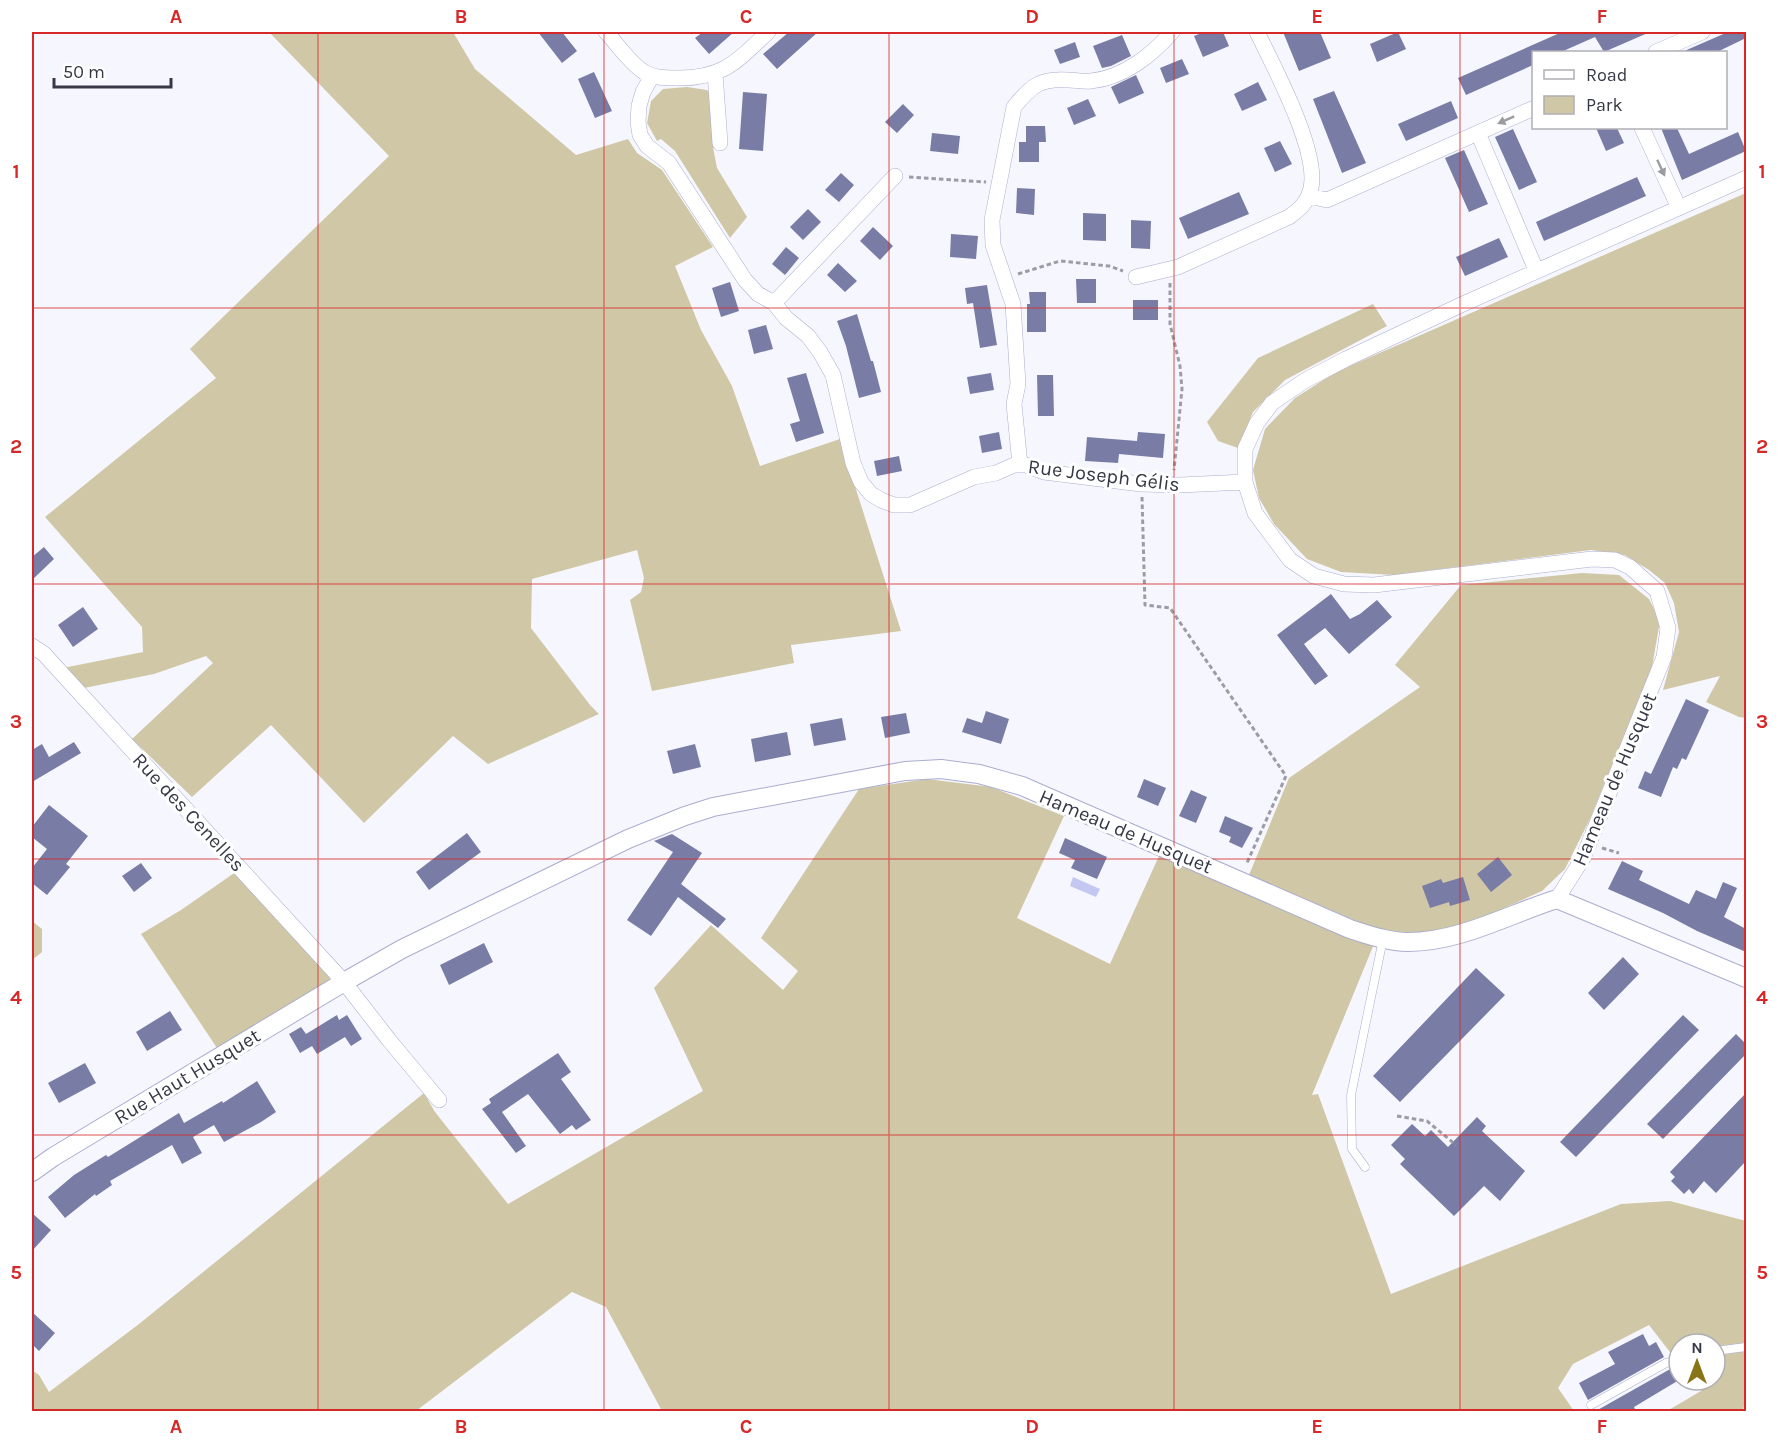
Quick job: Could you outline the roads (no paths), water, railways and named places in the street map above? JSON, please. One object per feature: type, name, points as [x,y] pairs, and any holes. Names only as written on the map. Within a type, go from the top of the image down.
[{"type":"street","points":[[606,32],[633,63],[652,76],[691,78],[725,69],[742,57],[768,32]]},
{"type":"street","points":[[1020,465],[1014,404],[1018,384],[1013,304],[993,245],[992,220],[1014,107],[1025,94],[1044,81],[1060,79],[1090,81],[1111,77],[1130,68],[1160,46],[1172,32]]},
{"type":"street","points":[[1136,276],[1178,267],[1289,217],[1303,207],[1309,196],[1312,173],[1293,106],[1257,32]]},
{"type":"street","points":[[1658,51],[1702,32]]},
{"type":"street","points":[[715,73],[720,143]]},
{"type":"street","name":"Rue Joseph Gélis","points":[[652,76],[643,92],[639,106],[640,135],[647,146],[669,163],[745,280],[758,294],[774,303],[786,318],[808,336],[833,375],[853,463],[861,482],[871,494],[894,505],[910,505],[975,477],[1020,465],[1044,472],[1141,484],[1245,482]]},
{"type":"street","points":[[1309,196],[1327,200],[1532,108]]},
{"type":"street","points":[[1642,129],[1679,208]]},
{"type":"street","points":[[1478,132],[1536,270]]},
{"type":"street","points":[[774,303],[895,176]]},
{"type":"street","name":"Hameau de Husquet","points":[[344,982],[402,950],[628,839],[685,816],[713,807],[905,771],[941,769],[980,774],[1022,786],[1350,929],[1383,939],[1406,942],[1450,937],[1557,899],[1583,858],[1664,657],[1668,628],[1657,591],[1630,567],[1615,560],[1592,559],[1374,585],[1344,584],[1314,576],[1290,560],[1255,513],[1245,482],[1245,449],[1257,423],[1272,403],[1304,381],[1536,270],[1744,179]]},
{"type":"street","name":"Rue des Cenelles","points":[[32,646],[44,654],[344,982],[439,1101]]},
{"type":"street","points":[[1557,899],[1746,978]]},
{"type":"street","name":"Rue Haut Husquet","points":[[32,1172],[53,1157],[344,982]]},
{"type":"lane","points":[[1365,1167],[1352,1149],[1351,1095],[1383,939]]},
{"type":"lane","points":[[1727,1349],[1746,1347]]},
{"type":"lane","points":[[1591,1405],[1667,1363]]},
{"type":"water","points":[[1073,877],[1100,889],[1096,897],[1070,886]]}]
